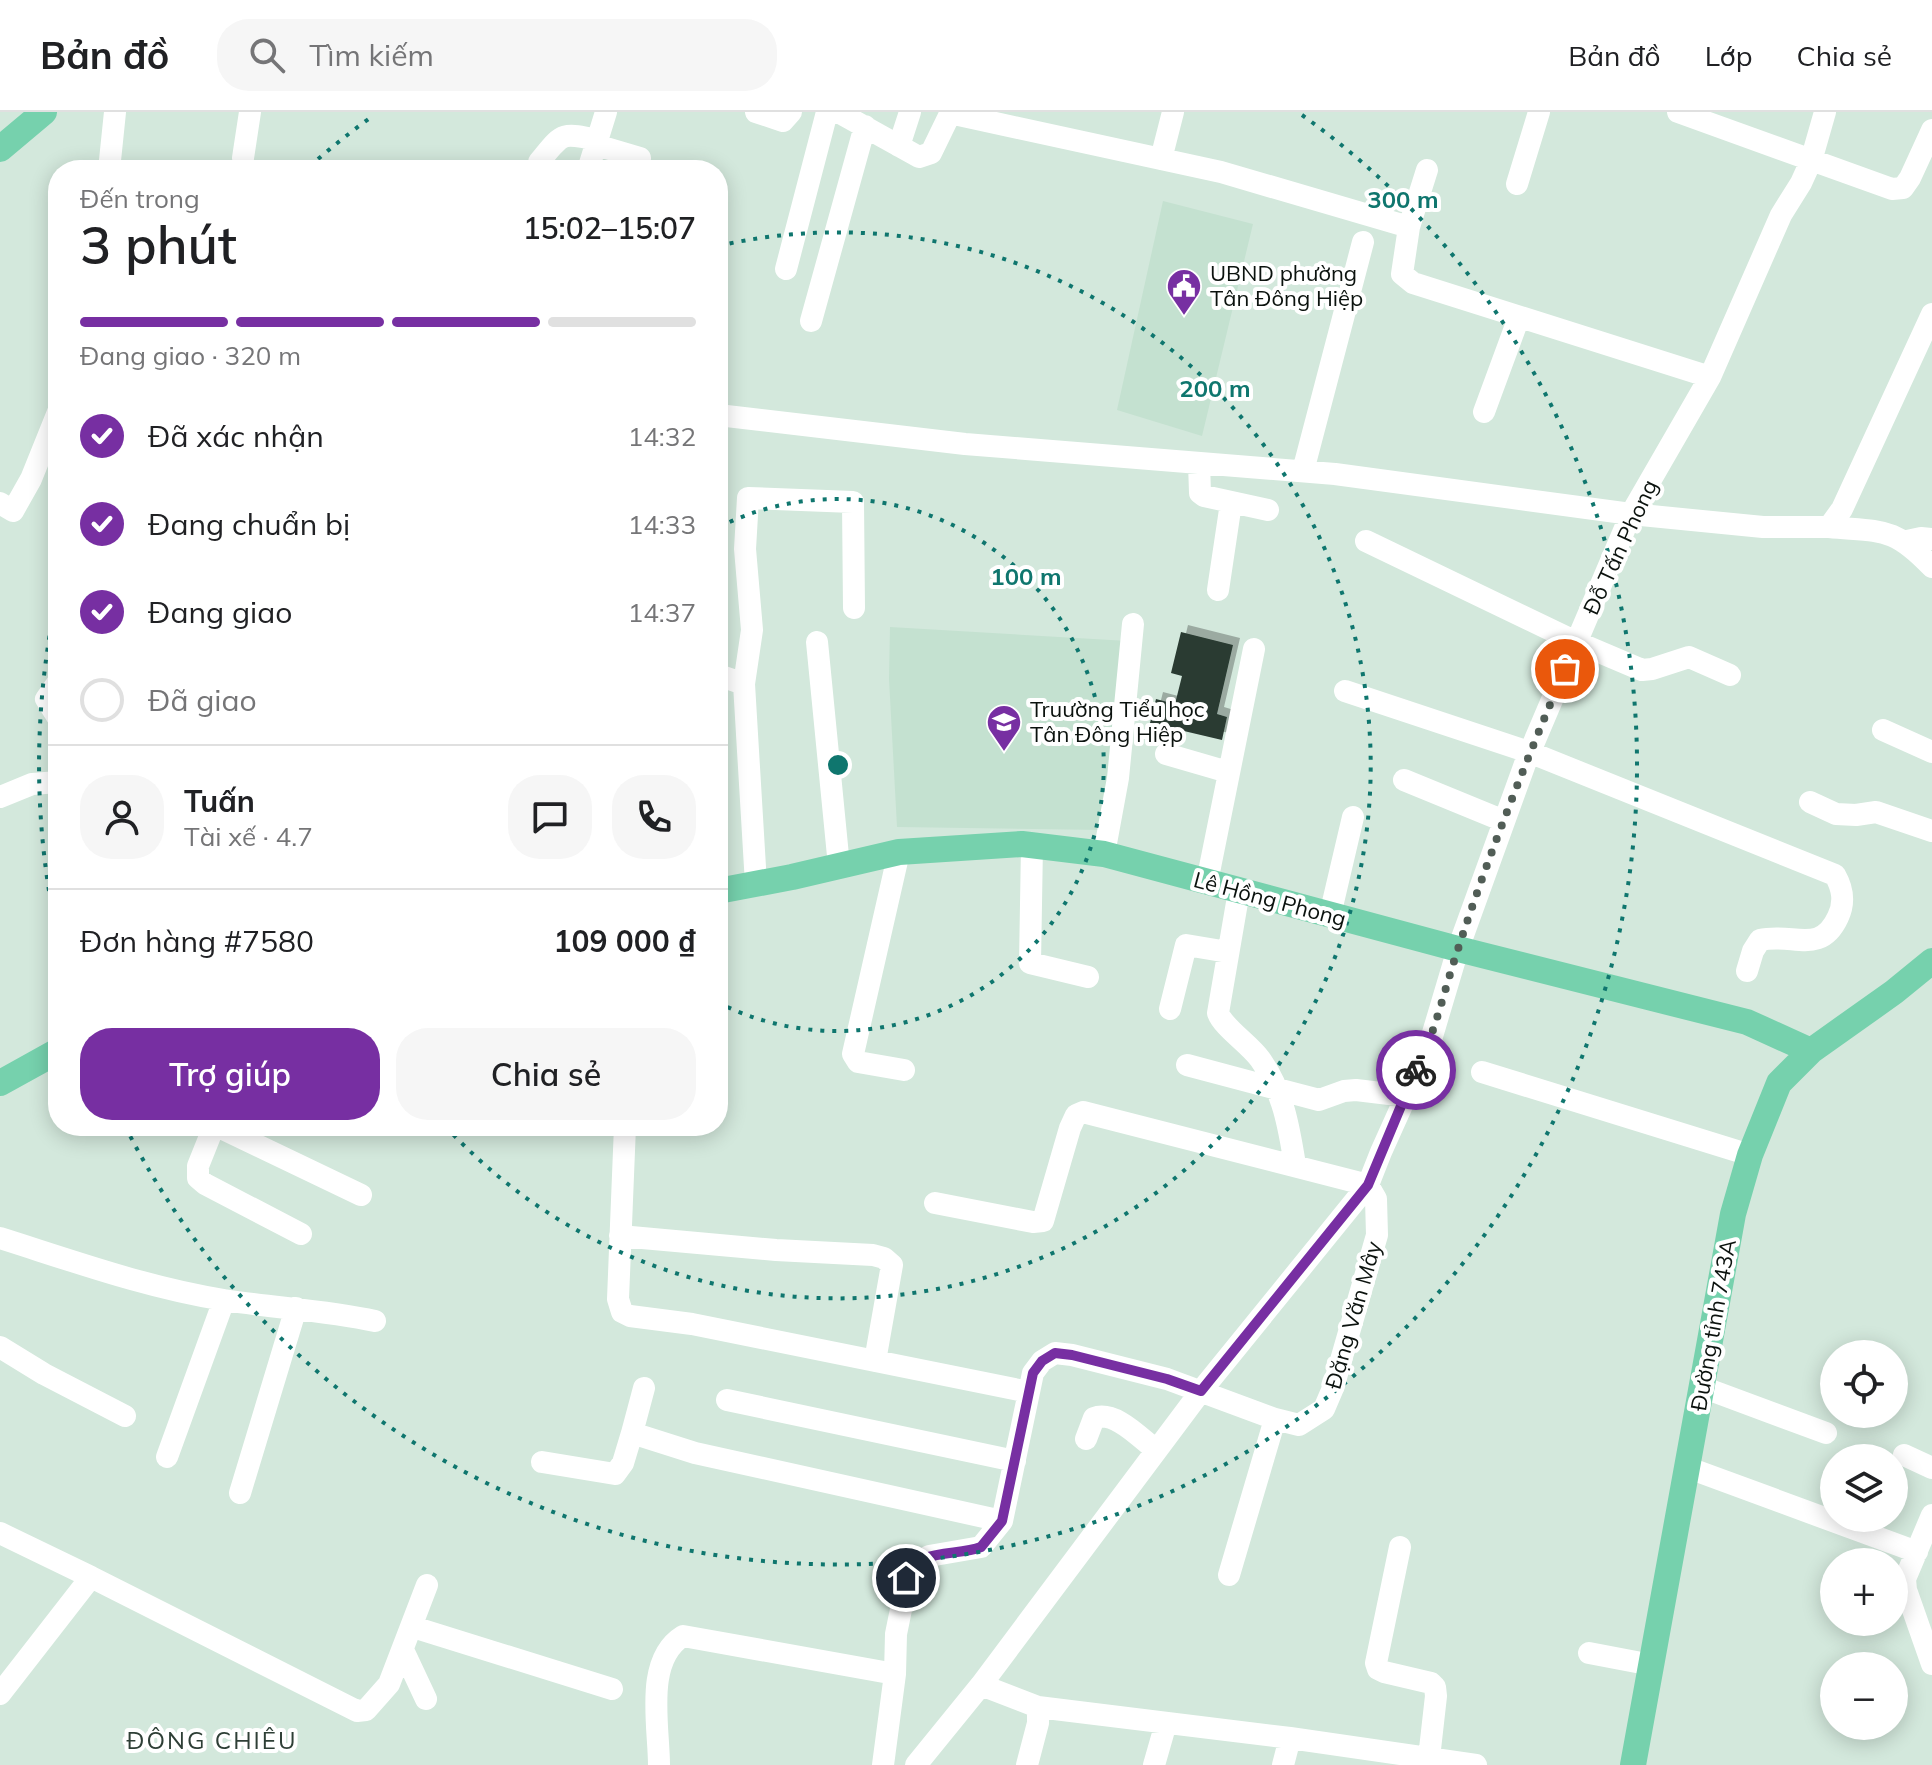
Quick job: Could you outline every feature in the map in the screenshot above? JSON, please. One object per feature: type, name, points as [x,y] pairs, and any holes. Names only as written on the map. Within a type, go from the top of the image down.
[{"type":"main road","points":[[0,149],[44,112]]},
{"type":"main road","name":"Lê Hồng Phong","points":[[728,889],[899,852],[1032,845],[1104,854],[1458,949],[1747,1022],[1811,1051]]},
{"type":"main road","name":"Đường tỉnh 743A","points":[[1633,1765],[1733,1214],[1750,1155],[1779,1083],[1811,1051],[1932,961]]},
{"type":"main road","points":[[0,1083],[48,1057]]},
{"type":"street","points":[[110,160],[115,112]]},
{"type":"street","points":[[243,158],[250,112]]},
{"type":"street","points":[[591,160],[606,112]]},
{"type":"street","points":[[756,112],[779,121],[791,112]]},
{"type":"street","points":[[786,269],[836,112],[914,156],[926,157],[931,153],[951,114],[1221,172],[1409,227]]},
{"type":"street","points":[[899,146],[910,112]]},
{"type":"street","points":[[1161,159],[1173,112]]},
{"type":"street","points":[[1517,184],[1539,112]]},
{"type":"street","points":[[1678,112],[1892,189],[1903,188],[1910,178],[1932,130]]},
{"type":"street","name":"Đỗ Tấn Phong","points":[[1458,949],[1529,752],[1631,514],[1710,377],[1781,215],[1811,161],[1825,112]]},
{"type":"street","points":[[811,321],[865,126]]},
{"type":"street","points":[[541,160],[559,138],[567,134],[640,158]]},
{"type":"street","points":[[1427,170],[1409,227],[1402,274],[1413,283],[1710,377]]},
{"type":"street","points":[[1303,471],[1363,242]]},
{"type":"street","points":[[1829,527],[1842,509],[1932,314]]},
{"type":"street","points":[[1484,412],[1519,317]]},
{"type":"street","points":[[728,416],[965,444],[1303,471],[1631,514],[1763,527],[1829,527],[1887,532],[1907,541],[1932,567]]},
{"type":"street","points":[[0,503],[13,511],[48,440]]},
{"type":"street","points":[[1199,463],[1200,493],[1204,496],[1268,510]]},
{"type":"street","points":[[756,884],[744,684],[752,630],[745,549],[748,498],[853,502],[854,608]]},
{"type":"street","points":[[1218,590],[1231,503]]},
{"type":"street","points":[[1907,541],[1932,539]]},
{"type":"street","points":[[1366,541],[1576,642],[1642,670],[1689,657],[1730,675]]},
{"type":"street","points":[[1104,854],[1118,778],[1133,624]]},
{"type":"street","points":[[817,642],[839,866]]},
{"type":"street","points":[[1207,882],[1254,649]]},
{"type":"street","points":[[728,678],[744,684]]},
{"type":"street","points":[[1345,691],[1529,752],[1835,875],[1843,888],[1841,909],[1832,928],[1823,937],[1811,940],[1771,937],[1760,940],[1747,971]]},
{"type":"street","points":[[1883,730],[1932,752]]},
{"type":"street","points":[[1166,754],[1228,772]]},
{"type":"street","points":[[1404,780],[1504,821]]},
{"type":"street","points":[[0,797],[32,784],[48,783]]},
{"type":"street","points":[[1810,802],[1836,814],[1876,812],[1932,831]]},
{"type":"street","points":[[1330,915],[1353,817]]},
{"type":"street","points":[[1032,845],[1030,963],[1088,977]]},
{"type":"street","points":[[899,852],[853,1054],[858,1062],[904,1070]]},
{"type":"street","points":[[1239,891],[1218,1013],[1221,1021],[1247,1042],[1278,1088],[1285,1108],[1295,1165]]},
{"type":"street","points":[[1170,1009],[1186,945],[1228,952]]},
{"type":"street","points":[[916,1765],[981,1685],[1201,1391],[1368,1185],[1430,1043],[1458,949]]},
{"type":"street","points":[[1187,1065],[1319,1100],[1356,1090],[1406,1096]]},
{"type":"street","points":[[1482,1072],[1750,1155]]},
{"type":"street","points":[[935,1203],[1033,1222],[1043,1221],[1070,1128],[1076,1115],[1083,1112],[1368,1185]]},
{"type":"street","points":[[212,1136],[198,1166],[198,1178],[301,1234]]},
{"type":"street","points":[[237,1136],[361,1195]]},
{"type":"street","points":[[625,1136],[618,1299],[622,1312],[1029,1392]]},
{"type":"street","name":"Đặng Văn Mây","points":[[1002,1521],[1033,1373],[1042,1361],[1055,1353],[1167,1379],[1299,1425],[1324,1409],[1333,1388],[1377,1235],[1376,1199],[1368,1185]]},
{"type":"street","points":[[620,1236],[884,1258],[892,1265],[875,1361]]},
{"type":"street","points":[[0,1238],[180,1291],[375,1321]]},
{"type":"street","points":[[167,1457],[224,1300]]},
{"type":"street","points":[[240,1493],[296,1308]]},
{"type":"street","points":[[0,1347],[125,1416]]},
{"type":"street","points":[[1702,1387],[1826,1433]]},
{"type":"street","points":[[542,1462],[615,1474],[623,1463],[644,1388]]},
{"type":"street","points":[[727,1400],[1015,1461]]},
{"type":"street","points":[[1086,1439],[1094,1418],[1105,1416],[1121,1423],[1156,1450]]},
{"type":"street","points":[[1229,1575],[1275,1419]]},
{"type":"street","points":[[632,1433],[695,1453],[1002,1521],[981,1547],[929,1556],[909,1570],[896,1634],[895,1674],[883,1765]]},
{"type":"street","points":[[1908,1457],[1932,1468]]},
{"type":"street","points":[[1686,1467],[1917,1552]]},
{"type":"street","points":[[1932,1515],[1905,1579],[1932,1664]]},
{"type":"street","points":[[0,1533],[357,1711],[366,1710],[383,1693],[413,1627],[427,1585]]},
{"type":"street","points":[[1400,1547],[1376,1663],[1378,1669],[1384,1672],[1431,1683],[1435,1687],[1429,1758]]},
{"type":"street","points":[[0,1694],[91,1577]]},
{"type":"street","points":[[413,1627],[612,1689]]},
{"type":"street","points":[[659,1765],[658,1672],[673,1642],[683,1636],[895,1674]]},
{"type":"street","points":[[403,1650],[426,1699]]},
{"type":"street","points":[[1589,1653],[1652,1665]]},
{"type":"street","points":[[981,1685],[1038,1707],[1476,1765]]},
{"type":"street","points":[[1027,1765],[1038,1723],[1038,1707]]},
{"type":"street","points":[[1154,1765],[1166,1723]]},
{"type":"street","points":[[1283,1765],[1290,1738]]},
{"type":"shaded area","name":"UBND phường Tân Đông Hiệp","points":[[1163,201],[1253,224],[1202,436],[1117,410]]},
{"type":"shaded area","name":"Truường Tiểu học Tân Đông Hiệp","points":[[890,627],[1128,641],[1104,830],[897,827],[889,679]]},
{"type":"building","points":[[1181,632],[1233,645],[1217,714],[1227,717],[1222,740],[1150,723],[1156,699],[1175,704],[1182,676],[1171,673]]},
{"type":"way so far","points":[[1416,1070],[1430,1043],[1458,949],[1526,761],[1565,669]]},
{"type":"place","name":"UBND phường Tân Đông Hiệp","points":[[1184,317]]},
{"type":"place","name":"Truường Tiểu học Tân Đông Hiệp","points":[[1004,753]]},
{"type":"district","name":"ĐÔNG CHIÊU","points":[[212,1740]]},
{"type":"route","points":[[906,1578],[909,1570],[929,1556],[973,1551],[981,1547],[1002,1521],[1033,1373],[1042,1361],[1055,1353],[1072,1355],[1167,1379],[1201,1391],[1368,1185],[1416,1070]]}]
